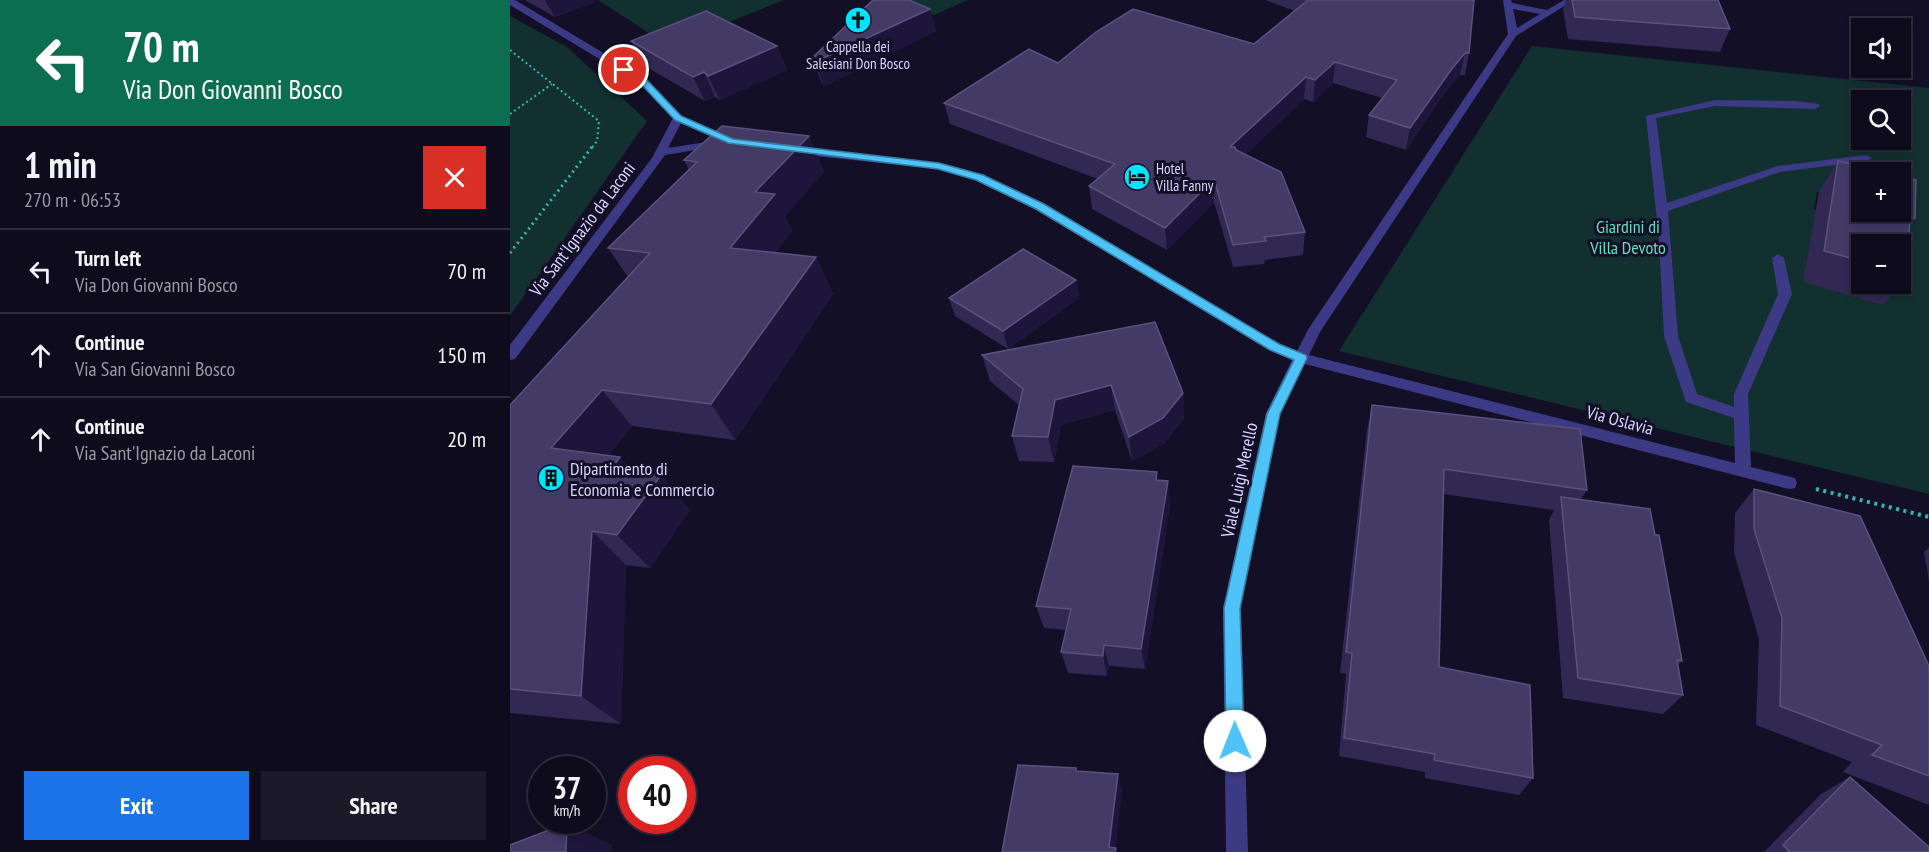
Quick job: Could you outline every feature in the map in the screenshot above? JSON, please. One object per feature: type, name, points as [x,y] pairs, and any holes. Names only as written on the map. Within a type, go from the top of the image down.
[{"type":"street","points":[[1548,13],[1508,2],[1513,34],[1570,0]]},
{"type":"street","points":[[510,1],[643,81],[678,118],[736,142],[661,152]]},
{"type":"street","name":"Viale Luigi Merello","points":[[1237,852],[1232,608],[1273,414],[1327,312],[1513,34]]},
{"type":"street","points":[[1741,415],[1691,398],[1671,336],[1661,209],[1650,116],[1715,103],[1815,106]]},
{"type":"street","name":"Via Sant'Ignazio da Laconi","points":[[510,355],[661,152],[678,118]]},
{"type":"street","name":"Via Oslavia","points":[[783,149],[928,164],[980,177],[1040,207],[1275,347],[1301,358],[1790,483]]},
{"type":"street","points":[[1661,209],[1778,169],[1866,158]]},
{"type":"street","points":[[1743,472],[1741,394],[1785,294],[1778,258]]},
{"type":"path","points":[[510,50],[599,121],[597,141],[510,254]]},
{"type":"path","points":[[510,114],[552,84]]},
{"type":"path","points":[[1790,483],[1929,517]]},
{"type":"green space","points":[[598,0],[784,0],[669,46]]},
{"type":"green space","points":[[899,0],[968,0],[934,15]]},
{"type":"green space","points":[[510,16],[567,47],[647,121],[510,316]]},
{"type":"green space","name":"Giardini di Villa Devoto","points":[[1532,46],[1929,88],[1929,494],[1339,351]],"holes":[[[1851,162],[1911,162],[1911,222],[1900,222],[1900,234],[1911,234],[1911,294],[1884,294],[1883,305],[1863,294],[1851,294],[1851,288],[1807,264],[1819,211],[1814,209],[1817,192],[1851,200]]]},
{"type":"building","points":[[873,0],[909,0],[930,9],[815,62],[812,58]]},
{"type":"building","points":[[1308,0],[1474,0],[1469,53],[1465,53],[1451,70],[1410,128],[1369,115],[1397,80],[1335,62],[1315,80],[1306,77],[1230,147],[1235,147],[1236,150],[1281,172],[1305,232],[1264,237],[1266,241],[1233,245],[1214,179],[1165,228],[1089,186],[1115,164],[944,103],[1029,49],[1058,63],[1096,32],[1133,9],[1254,44]]},
{"type":"building","points":[[1572,0],[1718,0],[1730,29],[1575,17]]},
{"type":"building","points":[[706,11],[777,46],[708,76],[704,72],[693,77],[631,41]]},
{"type":"building","points":[[722,126],[809,136],[755,192],[775,194],[730,248],[816,257],[711,404],[602,390],[551,448],[620,457],[612,468],[661,475],[617,535],[592,531],[581,696],[510,689],[510,405],[650,253],[608,248],[697,162],[684,160]]},
{"type":"building","points":[[1838,161],[1851,164],[1851,222],[1910,222],[1909,234],[1851,234],[1851,258],[1824,251]]},
{"type":"building","points":[[1911,179],[1916,180],[1915,218],[1911,217]]},
{"type":"building","points":[[1023,249],[1076,280],[1003,331],[949,298]]},
{"type":"building","points":[[1155,322],[1183,393],[1163,418],[1129,437],[1111,385],[1055,400],[1048,437],[1012,436],[1023,389],[982,355]]},
{"type":"building","points":[[1372,405],[1580,429],[1587,490],[1444,469],[1439,667],[1530,685],[1533,778],[1434,760],[1435,754],[1344,738],[1352,653],[1346,652]]},
{"type":"building","points":[[1073,466],[1157,472],[1156,480],[1168,481],[1141,649],[1104,645],[1103,656],[1061,652],[1071,609],[1036,606]]},
{"type":"building","points":[[1754,489],[1860,516],[1929,666],[1929,776],[1872,755],[1882,745],[1780,706],[1782,618],[1754,529]]},
{"type":"building","points":[[1561,497],[1650,509],[1655,535],[1659,535],[1682,661],[1677,660],[1683,695],[1578,678]]},
{"type":"building","points":[[1018,765],[1076,768],[1076,771],[1118,774],[1109,847],[1116,848],[1115,852],[1002,852]]},
{"type":"building","points":[[1850,777],[1929,847],[1929,852],[1790,852],[1783,845]]},
{"type":"building","points":[[538,834],[567,834],[566,852],[510,852],[510,845]]},
{"type":"place","name":"Cappella dei Salesiani Don Bosco","points":[[858,20]]},
{"type":"place","name":"Hotel Villa Fanny","points":[[1137,177]]},
{"type":"place","name":"Dipartimento di Economia e Commercio","points":[[551,478]]},
{"type":"route","points":[[624,70],[643,81],[678,118],[731,141],[794,151],[906,161],[939,166],[980,177],[1040,207],[1275,347],[1301,358],[1273,414],[1232,608],[1235,741]]}]
